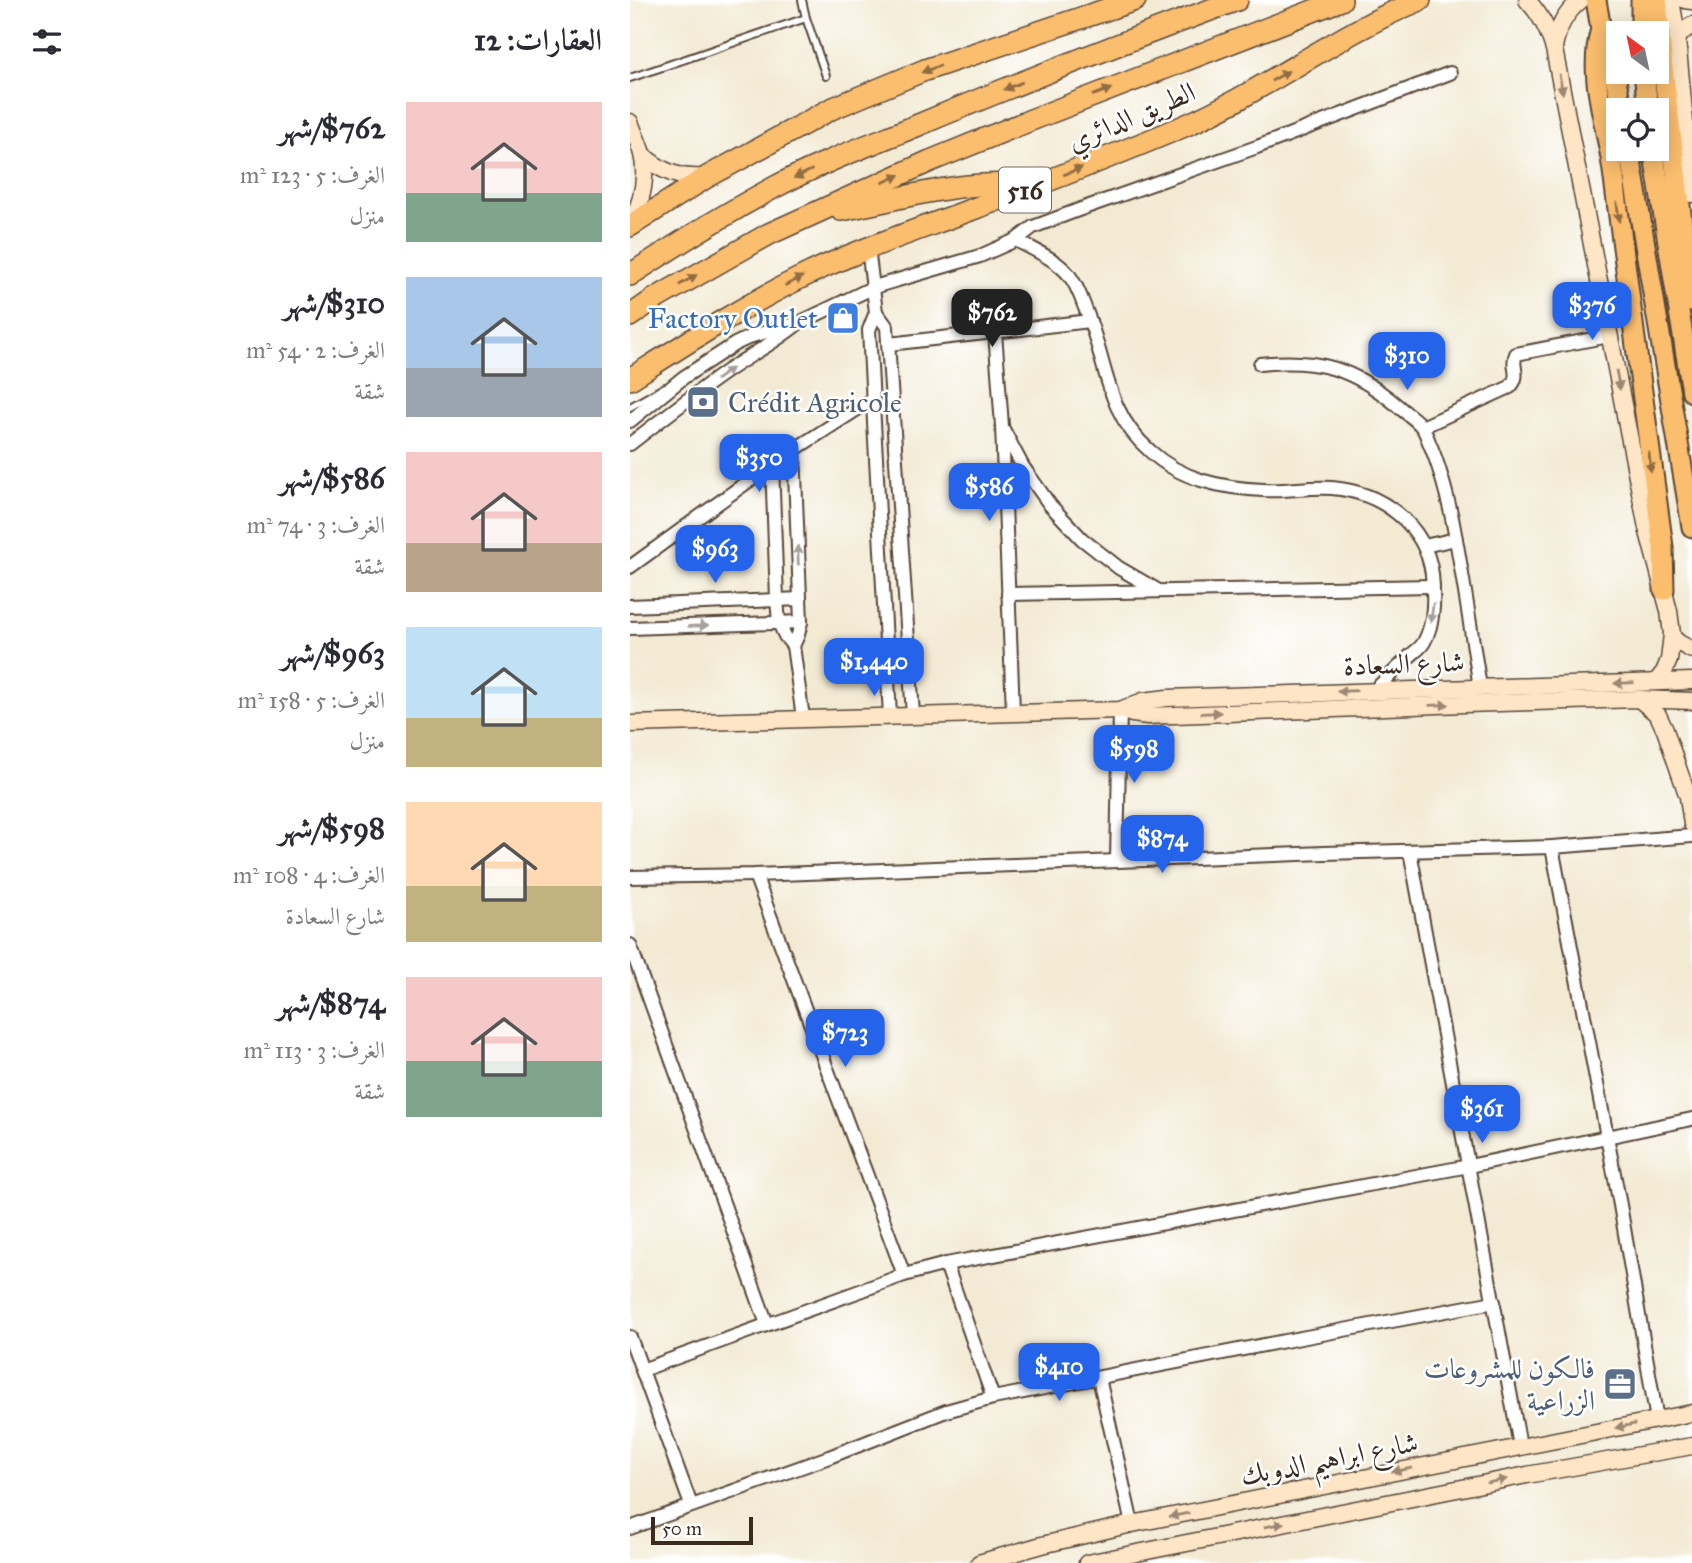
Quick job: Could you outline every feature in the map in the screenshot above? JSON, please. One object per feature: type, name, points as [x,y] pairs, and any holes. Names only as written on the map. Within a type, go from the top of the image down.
[{"type":"highway","points":[[630,275],[684,240],[808,171],[978,100],[1237,0]]},
{"type":"highway","name":"الطريق الدائري","points":[[630,316],[769,234],[930,161],[1341,0]]},
{"type":"highway","name":"الطريق الدائري","points":[[630,379],[734,314],[799,279],[868,248],[1032,187],[1183,126],[1242,98],[1351,34],[1420,0]]},
{"type":"highway","points":[[630,226],[707,177],[831,109],[925,70],[1129,1]]},
{"type":"highway","name":"516","points":[[805,218],[959,187],[996,184],[1032,187]]},
{"type":"main road","points":[[1596,0],[1620,98]]},
{"type":"main road","points":[[1641,0],[1641,21]]},
{"type":"main road","points":[[1657,0],[1692,302]]},
{"type":"main road","points":[[1601,29],[1595,52],[1595,76],[1606,109]]},
{"type":"main road","points":[[1621,161],[1662,547],[1664,590]]},
{"type":"main road","points":[[1622,161],[1692,527]]},
{"type":"main road","points":[[1655,161],[1692,392]]},
{"type":"street","points":[[1527,0],[1549,31],[1554,49],[1647,528],[1664,590],[1672,637],[1669,660],[1656,682]]},
{"type":"street","points":[[1554,49],[1561,23],[1581,0]]},
{"type":"street","points":[[1671,0],[1692,194]]},
{"type":"street","points":[[1685,0],[1692,1]]},
{"type":"street","points":[[1677,40],[1681,33],[1692,25]]},
{"type":"street","points":[[630,421],[684,377],[734,344],[752,336],[799,323],[874,287],[980,256],[1016,240],[1034,227],[1257,147],[1450,73]]},
{"type":"street","points":[[630,122],[642,154],[643,184],[639,206],[630,226]]},
{"type":"street","points":[[642,154],[664,172],[678,177],[707,177]]},
{"type":"street","points":[[1016,240],[1063,269],[1076,286],[1090,321],[1117,408],[1137,438],[1164,462],[1195,479],[1213,484],[1265,491],[1334,488],[1364,495],[1385,505],[1415,530],[1430,562],[1434,606],[1430,625],[1423,643],[1375,691]]},
{"type":"street","points":[[868,248],[877,312],[887,327],[889,344],[912,715]]},
{"type":"street","points":[[877,312],[869,330],[891,716]]},
{"type":"street","points":[[889,344],[1090,321]]},
{"type":"street","points":[[630,444],[707,386],[799,323]]},
{"type":"street","points":[[995,332],[1002,426],[1013,712]]},
{"type":"street","points":[[1422,426],[1510,387],[1517,374],[1514,358],[1516,354],[1609,336]]},
{"type":"street","points":[[1260,364],[1308,362],[1333,367],[1356,376],[1377,389],[1422,426],[1444,480],[1480,687]]},
{"type":"street","points":[[630,567],[772,464],[873,399]]},
{"type":"street","points":[[1002,426],[1023,467],[1050,505],[1082,539],[1119,568],[1159,592]]},
{"type":"street","points":[[793,646],[799,635],[801,622],[794,450]]},
{"type":"street","points":[[772,464],[779,624],[793,646],[803,718]]},
{"type":"street","points":[[1424,546],[1456,539]]},
{"type":"street","points":[[1008,594],[1433,586]]},
{"type":"street","points":[[630,606],[800,599]]},
{"type":"street","points":[[630,628],[801,622]]},
{"type":"street","points":[[1672,637],[1692,650]]},
{"type":"street","name":"شارع السعادة","points":[[1120,710],[1143,701],[1167,698],[1692,681]]},
{"type":"street","points":[[1639,699],[1658,715],[1665,730],[1690,790],[1692,824]]},
{"type":"street","name":"شارع السعادة","points":[[630,724],[1013,712],[1120,710],[1148,716],[1639,699],[1692,701]]},
{"type":"street","points":[[1118,860],[1120,710]]},
{"type":"street","points":[[630,877],[1552,847],[1692,836]]},
{"type":"street","points":[[1552,847],[1657,1420]]},
{"type":"street","points":[[1410,851],[1520,1446]]},
{"type":"street","points":[[755,875],[904,1275]]},
{"type":"street","points":[[630,947],[767,1324]]},
{"type":"street","points":[[642,1370],[904,1275],[946,1264],[1469,1166],[1692,1119]]},
{"type":"street","points":[[946,1264],[993,1398]]},
{"type":"street","points":[[630,1528],[829,1457],[946,1411],[993,1398],[1494,1303]]},
{"type":"street","points":[[630,1338],[691,1505]]},
{"type":"street","points":[[1100,1378],[1132,1524]]},
{"type":"street","name":"شارع ابراهيم الدوبك","points":[[979,1563],[1132,1524],[1692,1413]]},
{"type":"street","name":"شارع ابراهيم الدوبك","points":[[1087,1563],[1527,1475],[1692,1446]]},
{"type":"lane","points":[[802,0],[826,76]]},
{"type":"lane","points":[[630,78],[806,18]]},
{"type":"lane","points":[[630,407],[684,377]]},
{"type":"place","name":"Factory Outlet","points":[[843,318]]},
{"type":"place","name":"Crédit Agricole","points":[[703,402]]},
{"type":"place","name":"فالكون للمشروعات الزراعية","points":[[1620,1384]]}]
